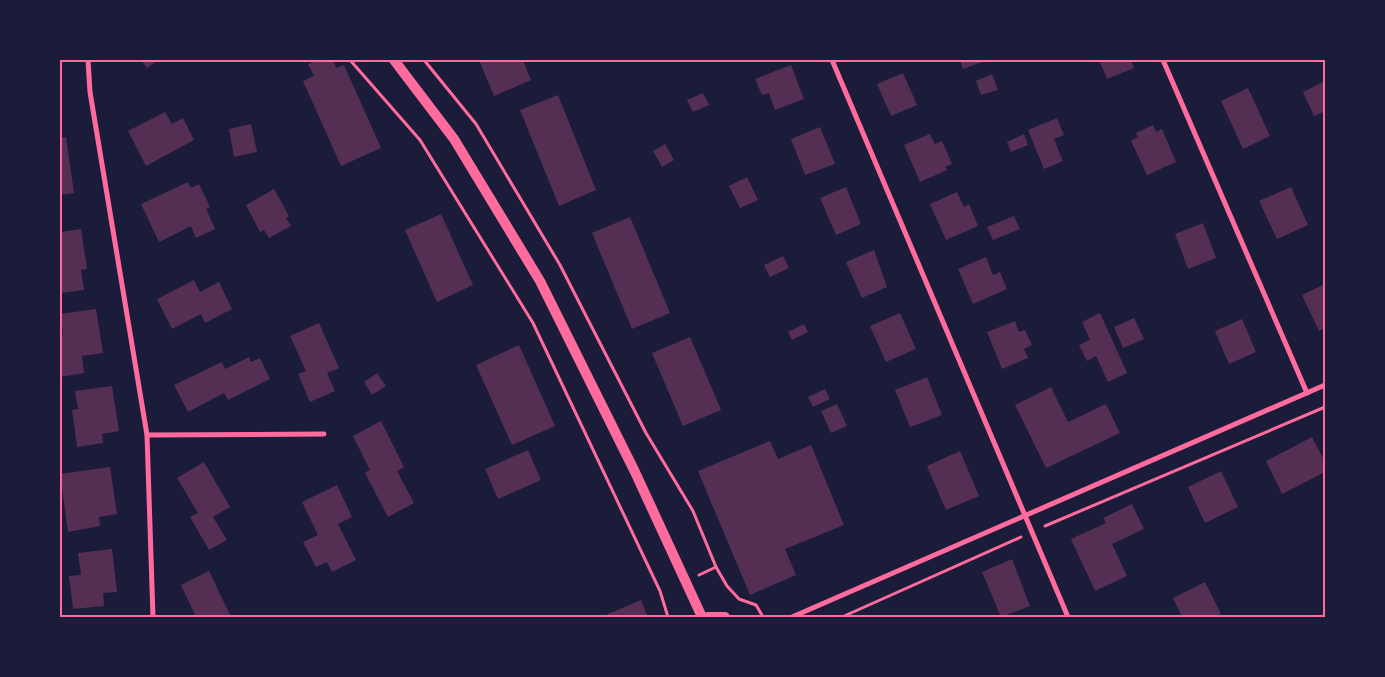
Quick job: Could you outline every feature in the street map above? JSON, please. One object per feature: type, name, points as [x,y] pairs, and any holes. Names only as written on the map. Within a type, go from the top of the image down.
[{"type":"main road","points":[[394,60],[454,139],[540,281],[635,472],[702,617]]},
{"type":"main road","points":[[708,617],[725,617]]},
{"type":"street","points":[[88,60],[90,92],[147,435],[153,617]]},
{"type":"street","points":[[832,60],[982,410],[1024,516],[1068,617]]},
{"type":"street","points":[[1163,60],[1307,392]]},
{"type":"street","points":[[792,617],[1325,385]]},
{"type":"street","points":[[147,435],[324,434]]},
{"type":"path","points":[[350,60],[420,140],[534,323],[660,591],[668,617]]},
{"type":"path","points":[[424,60],[476,124],[560,265],[646,432],[693,512],[716,567],[727,586],[739,599],[756,605],[763,617]]},
{"type":"path","points":[[842,617],[1032,532],[1325,407]]},
{"type":"building","points":[[141,60],[158,60],[147,68]]},
{"type":"building","points":[[318,60],[333,60],[336,68],[344,65],[381,148],[341,166],[303,81],[314,76],[308,64]]},
{"type":"building","points":[[479,60],[523,60],[531,80],[494,96]]},
{"type":"building","points":[[960,60],[987,60],[963,69]]},
{"type":"building","points":[[1099,60],[1131,60],[1134,68],[1107,79]]},
{"type":"building","points":[[791,65],[804,99],[775,110],[769,93],[762,95],[755,79]]},
{"type":"building","points":[[903,73],[917,105],[891,116],[877,84]]},
{"type":"building","points":[[992,74],[998,90],[981,95],[976,81]]},
{"type":"building","points":[[1323,82],[1325,111],[1314,116],[1303,92]]},
{"type":"building","points":[[1248,88],[1270,136],[1243,149],[1221,101]]},
{"type":"building","points":[[703,93],[709,105],[693,112],[687,100]]},
{"type":"building","points":[[558,95],[596,190],[559,206],[520,110]]},
{"type":"building","points":[[165,112],[172,124],[183,118],[194,140],[146,166],[128,131]]},
{"type":"building","points":[[1057,118],[1064,135],[1054,139],[1063,161],[1044,169],[1028,130]]},
{"type":"building","points":[[251,124],[257,152],[234,157],[229,129]]},
{"type":"building","points":[[1153,125],[1156,132],[1162,129],[1176,162],[1147,175],[1131,141],[1138,137],[1136,133]]},
{"type":"building","points":[[820,127],[835,164],[805,175],[791,139]]},
{"type":"building","points":[[930,134],[935,144],[942,141],[952,164],[945,167],[947,170],[920,182],[904,145]]},
{"type":"building","points":[[1024,134],[1028,145],[1011,152],[1007,142]]},
{"type":"building","points":[[66,137],[74,193],[60,195],[60,138]]},
{"type":"building","points":[[665,144],[674,160],[662,167],[653,151]]},
{"type":"building","points":[[747,177],[758,200],[740,208],[729,186]]},
{"type":"building","points":[[188,182],[191,188],[199,184],[210,207],[206,209],[215,229],[196,238],[191,226],[159,242],[141,204]]},
{"type":"building","points":[[846,187],[861,224],[836,235],[820,198]]},
{"type":"building","points":[[1291,187],[1308,225],[1277,239],[1259,201]]},
{"type":"building","points":[[274,189],[289,216],[286,218],[291,226],[269,238],[264,230],[260,232],[246,205]]},
{"type":"building","points":[[957,192],[964,207],[969,204],[978,226],[946,240],[930,204]]},
{"type":"building","points":[[441,214],[473,285],[437,302],[405,230]]},
{"type":"building","points":[[1014,216],[1020,229],[993,240],[987,227]]},
{"type":"building","points":[[630,217],[670,313],[632,329],[592,233]]},
{"type":"building","points":[[1203,223],[1216,258],[1188,269],[1175,234]]},
{"type":"building","points":[[81,229],[87,269],[81,270],[84,290],[60,293],[60,232]]},
{"type":"building","points":[[874,250],[887,287],[862,298],[846,262]]},
{"type":"building","points":[[783,256],[789,268],[770,277],[764,265]]},
{"type":"building","points":[[986,257],[993,275],[1000,272],[1007,289],[973,304],[958,269]]},
{"type":"building","points":[[194,280],[200,292],[219,282],[232,309],[205,323],[201,314],[172,329],[157,299]]},
{"type":"building","points":[[1325,284],[1325,328],[1319,331],[1302,295]]},
{"type":"building","points":[[96,309],[103,353],[82,356],[84,373],[60,377],[60,335],[63,335],[60,314]]},
{"type":"building","points":[[900,313],[916,349],[886,362],[870,326]]},
{"type":"building","points":[[1100,313],[1127,373],[1108,382],[1096,356],[1087,361],[1079,345],[1090,340],[1082,322]]},
{"type":"building","points":[[1134,318],[1144,339],[1123,348],[1114,327]]},
{"type":"building","points":[[1242,319],[1256,352],[1229,364],[1215,331]]},
{"type":"building","points":[[1015,321],[1019,332],[1025,330],[1032,345],[1024,349],[1028,358],[1002,369],[987,332]]},
{"type":"building","points":[[319,323],[339,368],[327,373],[335,391],[310,402],[298,374],[306,371],[290,336]]},
{"type":"building","points":[[804,324],[808,332],[792,340],[788,332]]},
{"type":"building","points":[[690,337],[721,410],[683,426],[652,353]]},
{"type":"building","points":[[519,345],[555,426],[512,445],[476,365]]},
{"type":"building","points":[[249,357],[251,362],[260,358],[270,379],[228,400],[224,393],[188,412],[174,385],[222,362],[225,369]]},
{"type":"building","points":[[377,373],[386,386],[372,395],[364,382]]},
{"type":"building","points":[[927,377],[942,415],[910,427],[895,390]]},
{"type":"building","points":[[112,386],[119,431],[102,434],[103,443],[77,447],[72,410],[78,409],[75,391]]},
{"type":"building","points":[[1051,387],[1068,422],[1106,404],[1120,433],[1046,468],[1015,405]]},
{"type":"building","points":[[825,389],[830,399],[813,407],[808,397]]},
{"type":"building","points":[[837,404],[847,426],[831,433],[821,411]]},
{"type":"building","points":[[381,421],[404,467],[397,471],[414,503],[388,517],[365,473],[370,470],[353,436]]},
{"type":"building","points":[[1312,437],[1325,462],[1325,472],[1282,494],[1266,461]]},
{"type":"building","points":[[770,441],[778,459],[811,445],[844,525],[785,549],[796,575],[750,595],[698,471]]},
{"type":"building","points":[[528,450],[541,480],[498,499],[485,469]]},
{"type":"building","points":[[960,451],[979,496],[946,510],[927,466]]},
{"type":"building","points":[[204,462],[230,507],[213,517],[227,540],[209,550],[190,517],[198,513],[177,478]]},
{"type":"building","points":[[110,467],[117,514],[99,517],[100,526],[68,532],[60,474]]},
{"type":"building","points":[[1221,471],[1238,507],[1205,523],[1188,487]]},
{"type":"building","points":[[337,485],[352,517],[338,524],[356,560],[332,572],[327,562],[316,567],[303,542],[318,535],[302,502]]},
{"type":"building","points":[[1132,504],[1144,529],[1112,544],[1127,576],[1095,591],[1071,539],[1106,523],[1103,518]]},
{"type":"building","points":[[112,549],[117,592],[103,593],[104,606],[73,609],[69,576],[81,575],[78,553]]},
{"type":"building","points":[[1012,559],[1030,606],[1001,617],[982,572]]},
{"type":"building","points":[[209,571],[231,617],[196,617],[181,585]]},
{"type":"building","points":[[1205,582],[1221,614],[1215,617],[1182,617],[1173,598]]},
{"type":"building","points":[[641,600],[648,617],[601,617]]}]
